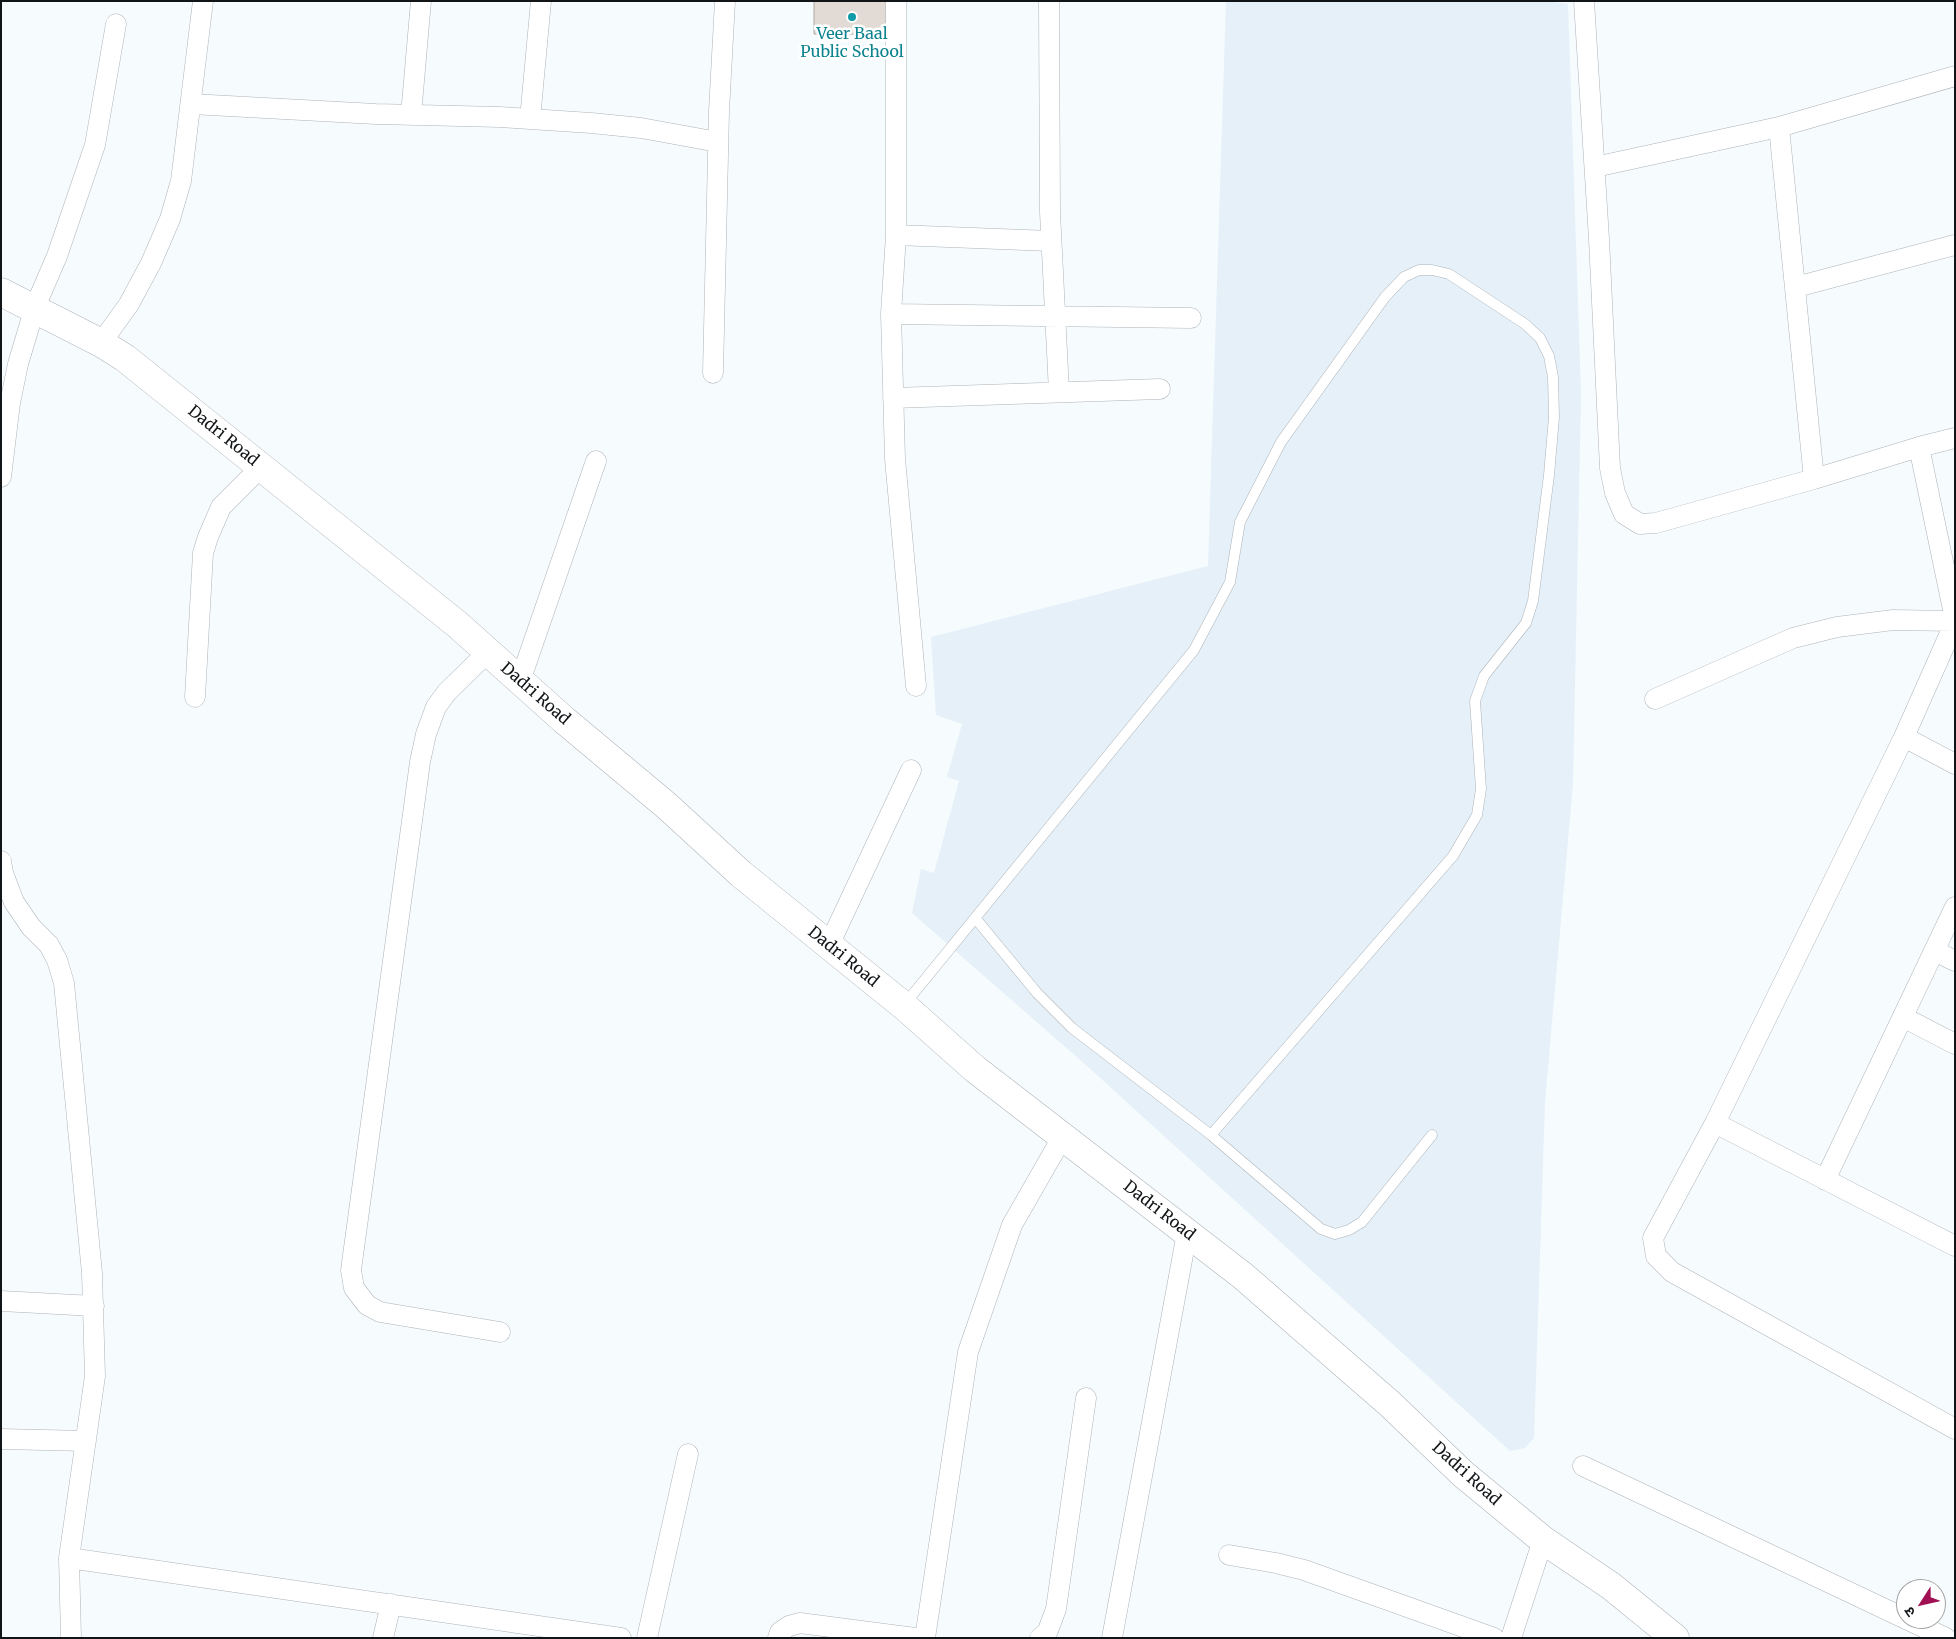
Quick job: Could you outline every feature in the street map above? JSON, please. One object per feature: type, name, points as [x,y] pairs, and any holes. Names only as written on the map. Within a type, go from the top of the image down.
[{"type":"main road","name":"Dadri Road","points":[[1,292],[101,343],[125,358],[261,467],[458,626],[667,806],[741,874],[904,1006],[975,1069],[1243,1276],[1390,1404],[1463,1474],[1543,1540],[1611,1586],[1675,1638]]},
{"type":"street","points":[[101,343],[129,304],[152,263],[170,219],[181,181],[203,1]]},
{"type":"street","points":[[411,115],[421,1]]},
{"type":"street","points":[[530,119],[541,1]]},
{"type":"street","points":[[713,373],[718,142],[725,1]]},
{"type":"street","points":[[896,1],[896,235],[892,314],[894,460],[916,686]]},
{"type":"street","points":[[1048,1],[1051,241],[1057,316],[1059,392]]},
{"type":"street","points":[[1584,1],[1595,167],[1610,468],[1615,493],[1624,514],[1640,524],[1656,523],[1955,438]]},
{"type":"street","points":[[1,477],[10,403],[18,364],[34,308],[57,256],[95,145],[116,24]]},
{"type":"street","points":[[1595,167],[1779,128],[1955,76]]},
{"type":"street","points":[[191,104],[530,119],[641,128],[718,142]]},
{"type":"street","points":[[1779,128],[1814,479]]},
{"type":"street","points":[[896,235],[1051,241]]},
{"type":"street","points":[[1796,287],[1955,245]]},
{"type":"street","points":[[892,314],[1191,318]]},
{"type":"street","points":[[893,398],[1160,389]]},
{"type":"street","points":[[1919,447],[1955,621],[1904,737],[1715,1123],[1653,1238],[1656,1256],[1672,1272],[1955,1429]]},
{"type":"street","points":[[520,681],[596,461]]},
{"type":"street","points":[[195,697],[203,553],[221,507],[261,467]]},
{"type":"street","points":[[1655,699],[1793,638],[1838,626],[1893,620],[1955,621]]},
{"type":"street","points":[[488,652],[447,692],[436,707],[426,734],[420,762],[351,1270],[354,1288],[367,1305],[380,1312],[500,1332]]},
{"type":"street","points":[[1904,737],[1955,764]]},
{"type":"street","points":[[829,945],[911,770]]},
{"type":"street","points":[[2,869],[14,902],[31,927],[49,945],[64,983],[94,1306],[95,1376],[69,1558],[71,1638]]},
{"type":"street","points":[[1825,1180],[1955,907]]},
{"type":"street","points":[[1935,951],[1955,961]]},
{"type":"street","points":[[1903,1018],[1955,1044]]},
{"type":"street","points":[[1715,1123],[1955,1246]]},
{"type":"street","points":[[925,1638],[968,1352],[1012,1225],[1063,1136]]},
{"type":"street","points":[[1112,1638],[1187,1233]]},
{"type":"street","points":[[1,1301],[94,1306]]},
{"type":"street","points":[[1040,1638],[1047,1633],[1056,1609],[1086,1398]]},
{"type":"street","points":[[1,1439],[86,1441]]},
{"type":"street","points":[[647,1638],[688,1454]]},
{"type":"street","points":[[1583,1466],[1896,1614]]},
{"type":"street","points":[[1511,1638],[1543,1540]]},
{"type":"street","points":[[1229,1555],[1304,1570],[1494,1638]]},
{"type":"street","points":[[69,1558],[391,1604],[551,1633],[621,1638]]},
{"type":"street","points":[[383,1638],[391,1604]]},
{"type":"street","points":[[778,1638],[780,1632],[800,1622],[915,1638]]},
{"type":"street","points":[[1927,1629],[1946,1638]]},
{"type":"lane","points":[[904,1006],[1194,650],[1230,582],[1240,522],[1282,442],[1391,290],[1404,277],[1419,270],[1432,270],[1448,274],[1525,324],[1540,338],[1549,356],[1553,377],[1554,417],[1549,475],[1533,601],[1526,623],[1484,676],[1475,700],[1481,789],[1477,815],[1453,856],[1211,1135]]},
{"type":"lane","points":[[976,919],[1037,993],[1072,1028],[1211,1135],[1321,1229],[1335,1234],[1349,1230],[1362,1222],[1432,1135]]},
{"type":"shaded area","points":[[1226,1],[1547,1],[1568,4],[1581,394],[1573,783],[1545,1102],[1534,1438],[1525,1448],[1510,1451],[1086,1065],[912,913],[921,869],[934,873],[959,781],[947,777],[962,724],[936,715],[931,637],[1208,566]]},
{"type":"building","name":"Veer Baal Public School","points":[[814,1],[890,1],[890,34],[814,34]]},
{"type":"place","name":"Veer Baal Public School","points":[[852,17]]}]
